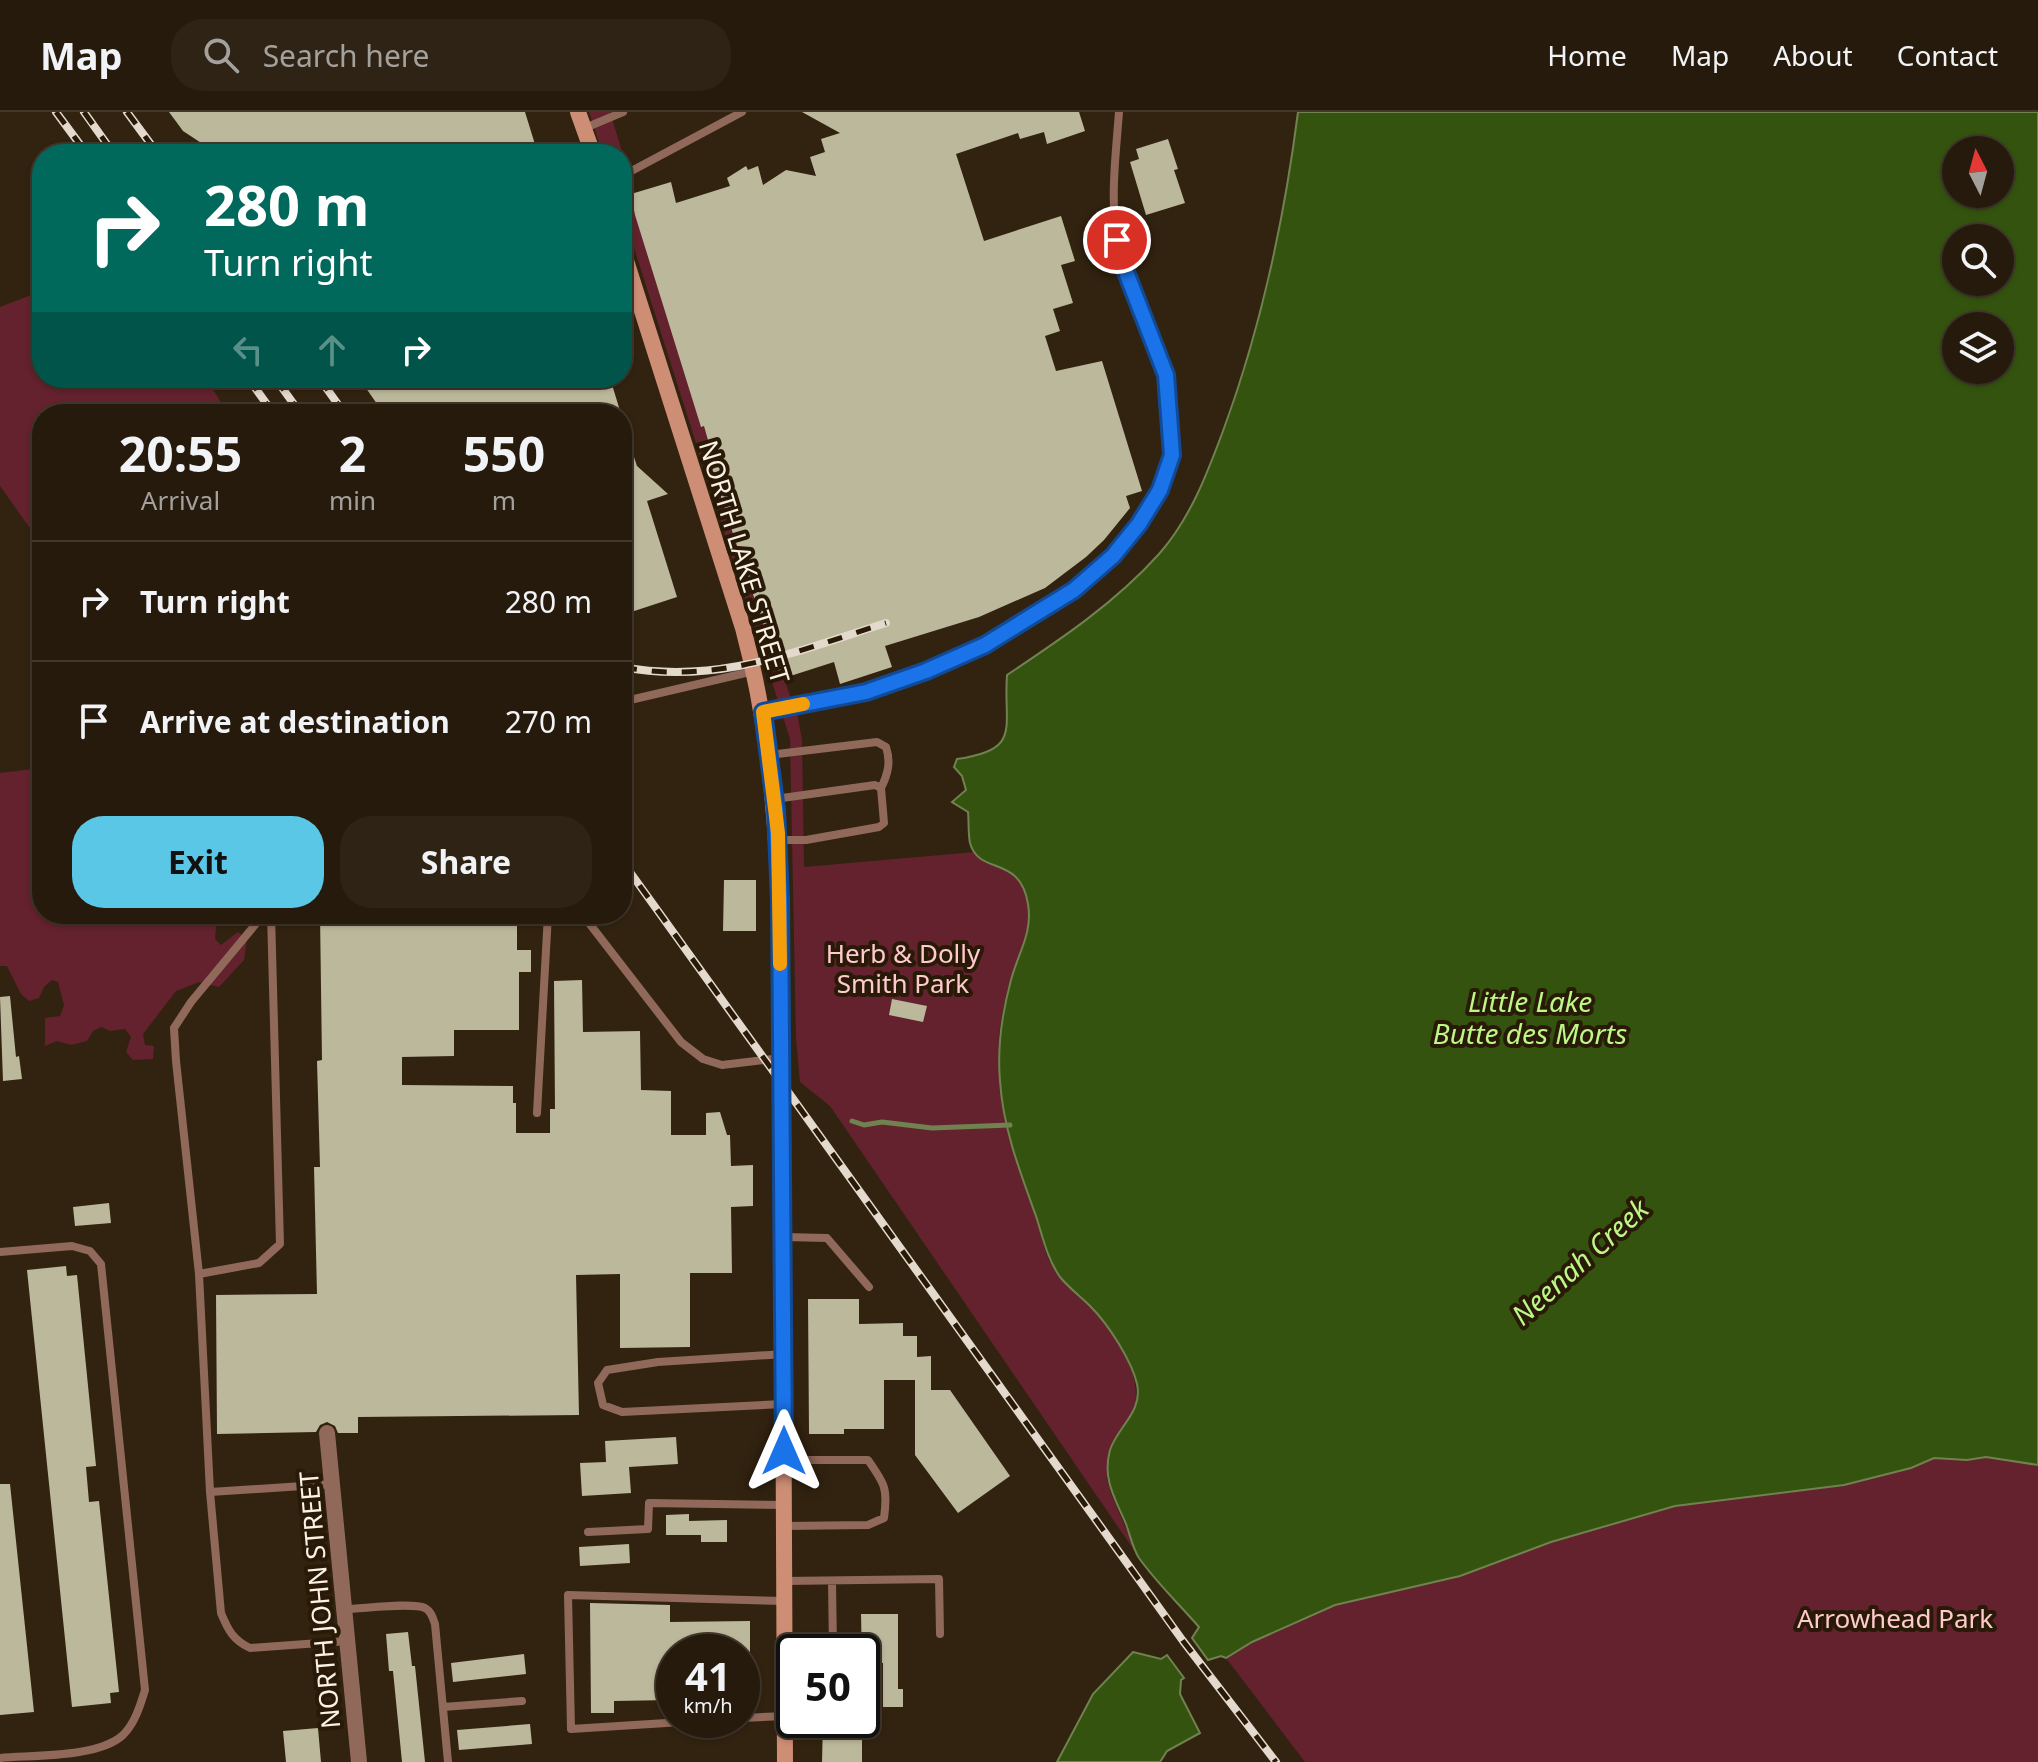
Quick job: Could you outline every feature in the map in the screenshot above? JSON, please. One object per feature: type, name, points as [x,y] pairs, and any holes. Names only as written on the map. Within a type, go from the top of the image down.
[{"type":"main road","points":[[578,112],[589,144]]},
{"type":"main road","name":"NORTH LAKE STREET","points":[[632,279],[755,671],[775,799],[781,1058],[784,1581],[788,1634]]},
{"type":"main road","name":"NORTH LAKE STREET","points":[[785,1738],[785,1762]]},
{"type":"street","name":"NORTH JOHN STREET","points":[[327,1433],[359,1762]]},
{"type":"lane","points":[[584,129],[622,112]]},
{"type":"lane","points":[[632,171],[742,112]]},
{"type":"lane","points":[[763,712],[866,692],[926,671],[985,645],[1074,590],[1113,556],[1153,501],[1172,455],[1166,375],[1126,272],[1117,240],[1115,208],[1119,112]]},
{"type":"lane","points":[[632,700],[755,671]]},
{"type":"lane","points":[[769,755],[877,742],[886,747],[889,756],[888,774],[881,788],[884,823],[879,827],[806,840],[778,840]]},
{"type":"lane","points":[[775,799],[875,785],[881,788]]},
{"type":"lane","points":[[256,924],[191,1002],[174,1028],[199,1274],[210,1492],[221,1613],[228,1631],[237,1642],[250,1648],[347,1641]]},
{"type":"lane","points":[[199,1274],[259,1263],[280,1244],[271,924]]},
{"type":"lane","points":[[537,1113],[547,924]]},
{"type":"lane","points":[[590,924],[681,1042],[703,1059],[722,1065],[781,1058]]},
{"type":"lane","points":[[783,1237],[827,1238],[869,1287]]},
{"type":"lane","points":[[0,1252],[72,1246],[90,1251],[101,1264],[145,1690],[137,1716],[122,1736],[99,1749],[0,1758]]},
{"type":"lane","points":[[784,1354],[658,1362],[607,1370],[598,1383],[603,1405],[622,1412],[784,1404]]},
{"type":"lane","points":[[784,1460],[868,1460],[884,1483],[886,1504],[884,1518],[868,1525],[784,1526]]},
{"type":"lane","points":[[210,1492],[333,1484]]},
{"type":"lane","points":[[588,1532],[648,1529],[649,1503],[784,1505]]},
{"type":"lane","points":[[784,1581],[939,1579],[940,1634]]},
{"type":"lane","points":[[832,1581],[833,1634]]},
{"type":"lane","points":[[656,1724],[571,1729],[568,1595],[785,1601]]},
{"type":"lane","points":[[345,1609],[426,1608],[435,1624],[448,1762]]},
{"type":"lane","points":[[443,1707],[522,1701]]},
{"type":"green space","name":"Arrowhead Park","points":[[589,112],[610,112],[620,144],[600,144]]},
{"type":"green space","name":"Arrowhead Park","points":[[632,184],[798,718],[802,740],[804,867],[975,852],[980,858],[1018,878],[1026,897],[1029,919],[1002,1012],[1000,1074],[1012,1144],[1046,1252],[1059,1274],[1094,1309],[1121,1346],[1136,1389],[1131,1417],[1271,1634],[1335,1605],[1460,1576],[1551,1542],[1675,1506],[1792,1492],[1911,1468],[1934,1458],[1967,1460],[1985,1457],[2038,1464],[2038,1762],[1305,1762],[1226,1658],[1244,1647],[1106,1476],[1138,1556],[830,1106],[800,1082],[796,1038],[790,739],[632,241]]},
{"type":"green space","points":[[31,295],[32,388],[212,388],[222,404],[32,404],[32,531],[0,486],[0,307]]},
{"type":"green space","points":[[32,769],[32,924],[216,924],[215,939],[221,945],[238,932],[247,939],[244,960],[219,987],[199,982],[176,991],[143,1034],[145,1045],[154,1046],[153,1059],[133,1060],[126,1052],[131,1037],[125,1029],[110,1031],[101,1027],[93,1031],[87,1041],[71,1045],[57,1041],[45,1046],[45,1018],[60,1016],[64,1005],[58,982],[52,980],[39,998],[29,1001],[21,994],[7,966],[0,966],[0,773]]},
{"type":"water","name":"Little Lake Butte des Morts","points":[[1298,112],[2038,112],[2038,1465],[1986,1457],[1967,1460],[1934,1458],[1911,1468],[1844,1485],[1675,1506],[1551,1542],[1460,1576],[1335,1605],[1252,1642],[1226,1658],[1221,1656],[1208,1660],[1192,1638],[1199,1627],[1137,1554],[1111,1488],[1108,1460],[1114,1441],[1133,1411],[1138,1394],[1137,1384],[1125,1354],[1112,1333],[1098,1314],[1060,1277],[1052,1263],[1013,1150],[1005,1116],[999,1068],[1001,1030],[1011,980],[1027,934],[1028,904],[1024,888],[1017,878],[975,853],[970,843],[968,812],[952,802],[966,790],[962,776],[954,767],[957,759],[978,755],[1001,742],[1007,722],[1007,675],[1067,634],[1124,589],[1159,554],[1180,526],[1204,480],[1237,392],[1260,314],[1278,234]]},
{"type":"water","points":[[1133,1652],[1161,1659],[1167,1655],[1184,1678],[1181,1680],[1180,1694],[1200,1733],[1167,1751],[1160,1762],[1057,1762],[1093,1694]]},
{"type":"building","points":[[169,112],[525,112],[535,144],[203,144],[183,131]]},
{"type":"building","points":[[802,112],[1079,112],[1085,131],[1047,144],[1044,132],[1020,139],[1018,133],[956,154],[984,241],[1061,216],[1075,261],[1061,265],[1073,303],[1053,309],[1060,331],[1045,336],[1056,371],[1102,361],[1142,491],[1126,496],[1130,508],[1104,540],[1045,588],[979,617],[885,646],[892,667],[840,684],[834,662],[781,679],[711,467],[715,465],[704,426],[701,427],[635,215],[632,194],[671,182],[676,203],[730,186],[727,178],[746,166],[748,170],[758,166],[763,185],[786,170],[816,176],[810,157],[825,152],[821,139],[840,133]]},
{"type":"building","points":[[1168,139],[1185,203],[1146,215],[1130,162],[1139,159],[1136,149]]},
{"type":"building","points":[[366,388],[613,388],[618,404],[377,404]]},
{"type":"building","points":[[632,451],[637,466],[668,494],[647,501],[677,597],[632,612]]},
{"type":"building","points":[[724,880],[756,880],[756,931],[723,931]]},
{"type":"building","points":[[320,924],[517,924],[517,950],[531,950],[531,972],[519,972],[519,1030],[454,1030],[454,1056],[402,1057],[402,1085],[513,1086],[516,1133],[550,1133],[550,1109],[555,1109],[554,981],[582,980],[583,1032],[640,1031],[641,1090],[671,1091],[671,1135],[706,1135],[706,1113],[720,1112],[727,1135],[730,1135],[731,1166],[753,1165],[753,1206],[731,1207],[732,1273],[690,1273],[690,1347],[620,1348],[620,1274],[576,1275],[579,1415],[358,1417],[358,1433],[338,1433],[335,1426],[327,1422],[320,1425],[316,1432],[217,1434],[216,1295],[317,1294],[314,1167],[320,1167],[317,1061],[322,1060]]},
{"type":"building","points":[[10,996],[16,1057],[19,1056],[22,1079],[3,1081],[0,997]]},
{"type":"building","points":[[892,999],[927,1006],[923,1022],[889,1015]]},
{"type":"building","points":[[109,1203],[111,1223],[75,1226],[73,1207]]},
{"type":"building","points":[[66,1266],[67,1276],[77,1275],[96,1466],[86,1467],[89,1502],[99,1501],[119,1692],[110,1693],[111,1703],[72,1707],[27,1270]]},
{"type":"building","points":[[808,1299],[859,1299],[859,1324],[903,1323],[903,1336],[917,1336],[917,1357],[931,1356],[931,1390],[950,1390],[1010,1476],[958,1513],[915,1455],[915,1380],[884,1380],[884,1429],[844,1429],[844,1434],[809,1434]]},
{"type":"building","points":[[676,1437],[678,1464],[629,1467],[631,1493],[582,1496],[580,1463],[606,1462],[605,1441]]},
{"type":"building","points":[[0,1484],[10,1484],[34,1712],[0,1715]]},
{"type":"building","points":[[689,1514],[689,1521],[727,1520],[727,1542],[701,1542],[701,1535],[666,1535],[666,1515]]},
{"type":"building","points":[[629,1544],[630,1563],[580,1566],[579,1547]]},
{"type":"building","points":[[590,1603],[670,1605],[670,1622],[750,1621],[750,1634],[656,1634],[656,1700],[614,1701],[614,1713],[591,1713]]},
{"type":"building","points":[[861,1614],[898,1614],[898,1689],[903,1689],[903,1707],[883,1707],[880,1634],[861,1634]]},
{"type":"building","points":[[408,1632],[412,1666],[415,1666],[425,1762],[402,1762],[393,1671],[389,1671],[386,1634]]},
{"type":"building","points":[[524,1654],[526,1674],[453,1682],[451,1663]]},
{"type":"building","points":[[530,1724],[532,1744],[459,1750],[457,1730]]},
{"type":"building","points":[[318,1728],[321,1762],[286,1762],[283,1731]]},
{"type":"building","points":[[823,1738],[862,1738],[862,1762],[822,1762]]},
{"type":"waterway","points":[[852,1121],[864,1125],[882,1122],[932,1128],[1010,1125]]},
{"type":"railway","points":[[56,112],[80,144]]},
{"type":"railway","points":[[84,112],[107,144]]},
{"type":"railway","points":[[127,112],[151,144]]},
{"type":"railway","points":[[255,388],[267,404]]},
{"type":"railway","points":[[282,388],[294,404]]},
{"type":"railway","points":[[326,388],[338,404]]},
{"type":"railway","points":[[632,668],[691,672],[724,668],[789,654],[886,623]]},
{"type":"railway","points":[[632,875],[1183,1641],[1276,1762]]},
{"type":"slow traffic","points":[[780,964],[778,833],[763,712],[803,704]]},
{"type":"route","points":[[784,1451],[780,900],[776,810],[763,712],[866,692],[926,671],[985,645],[1074,590],[1113,556],[1139,524],[1160,490],[1172,455],[1166,375],[1126,272],[1117,240]]},
{"type":"park label","name":"Herb & Dolly Smith Park","points":[[903,969]]},
{"type":"water label","name":"Neenah Creek","points":[[1580,1262]]}]
